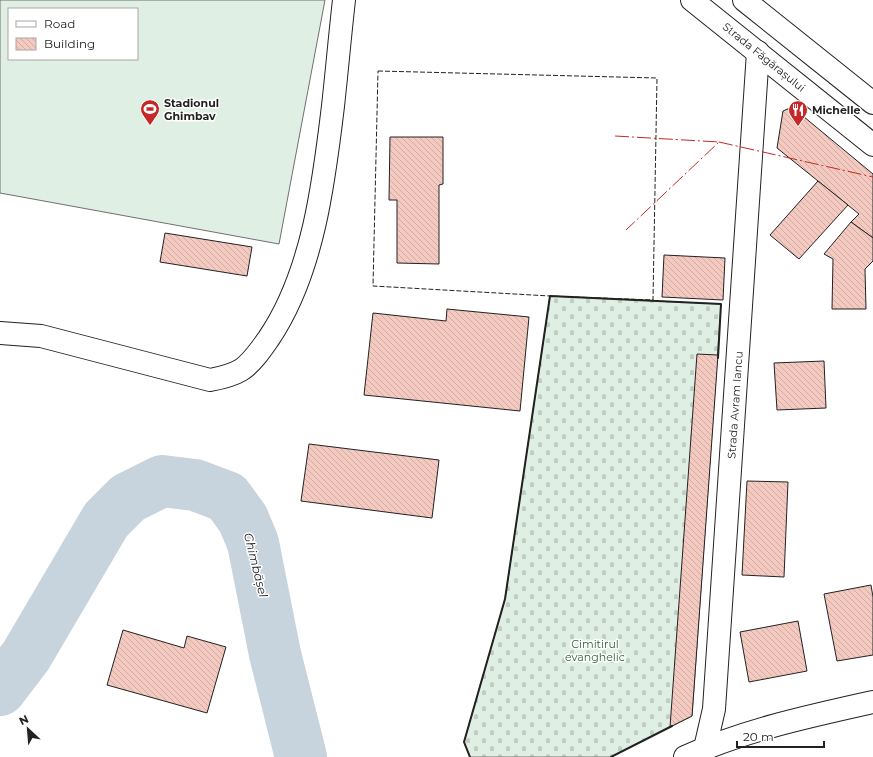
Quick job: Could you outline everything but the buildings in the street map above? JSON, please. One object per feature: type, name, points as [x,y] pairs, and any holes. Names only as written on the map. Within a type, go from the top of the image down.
[{"type":"main road","points":[[0,333],[41,336],[210,380],[226,377],[242,369],[260,350],[280,321],[302,269],[318,212],[327,157],[344,0]]},
{"type":"main road","name":"Strada Făgărașului","points":[[692,0],[873,145]]},
{"type":"main road","points":[[744,0],[873,103]]},
{"type":"main road","name":"Strada Avram Iancu","points":[[704,752],[714,709],[758,52]]},
{"type":"main road","points":[[686,757],[704,752],[764,729],[873,702]]},
{"type":"green space","name":"Stadionul Ghimbav","points":[[0,0],[325,0],[279,244],[0,193]]},
{"type":"green space","name":"Cimitirul evanghelic","points":[[550,296],[721,304],[692,716],[611,757],[470,757],[464,742],[505,599]]},
{"type":"waterway","name":"Ghimbășel","points":[[0,690],[26,656],[106,520],[128,498],[162,481],[195,485],[227,497],[243,519],[253,543],[275,654],[301,757]]},
{"type":"fence","points":[[378,71],[657,78],[653,300],[373,286],[378,71]]},
{"type":"wall","points":[[470,757],[464,742],[505,599],[550,296],[721,304],[718,358]]},
{"type":"wall","points":[[611,757],[672,726]]},
{"type":"power","points":[[615,136],[719,142],[626,230]]},
{"type":"power","points":[[719,142],[873,177]]},
{"type":"place","name":"Stadionul Ghimbav","points":[[150,126]]},
{"type":"place","name":"Michelle","points":[[798,127]]}]
